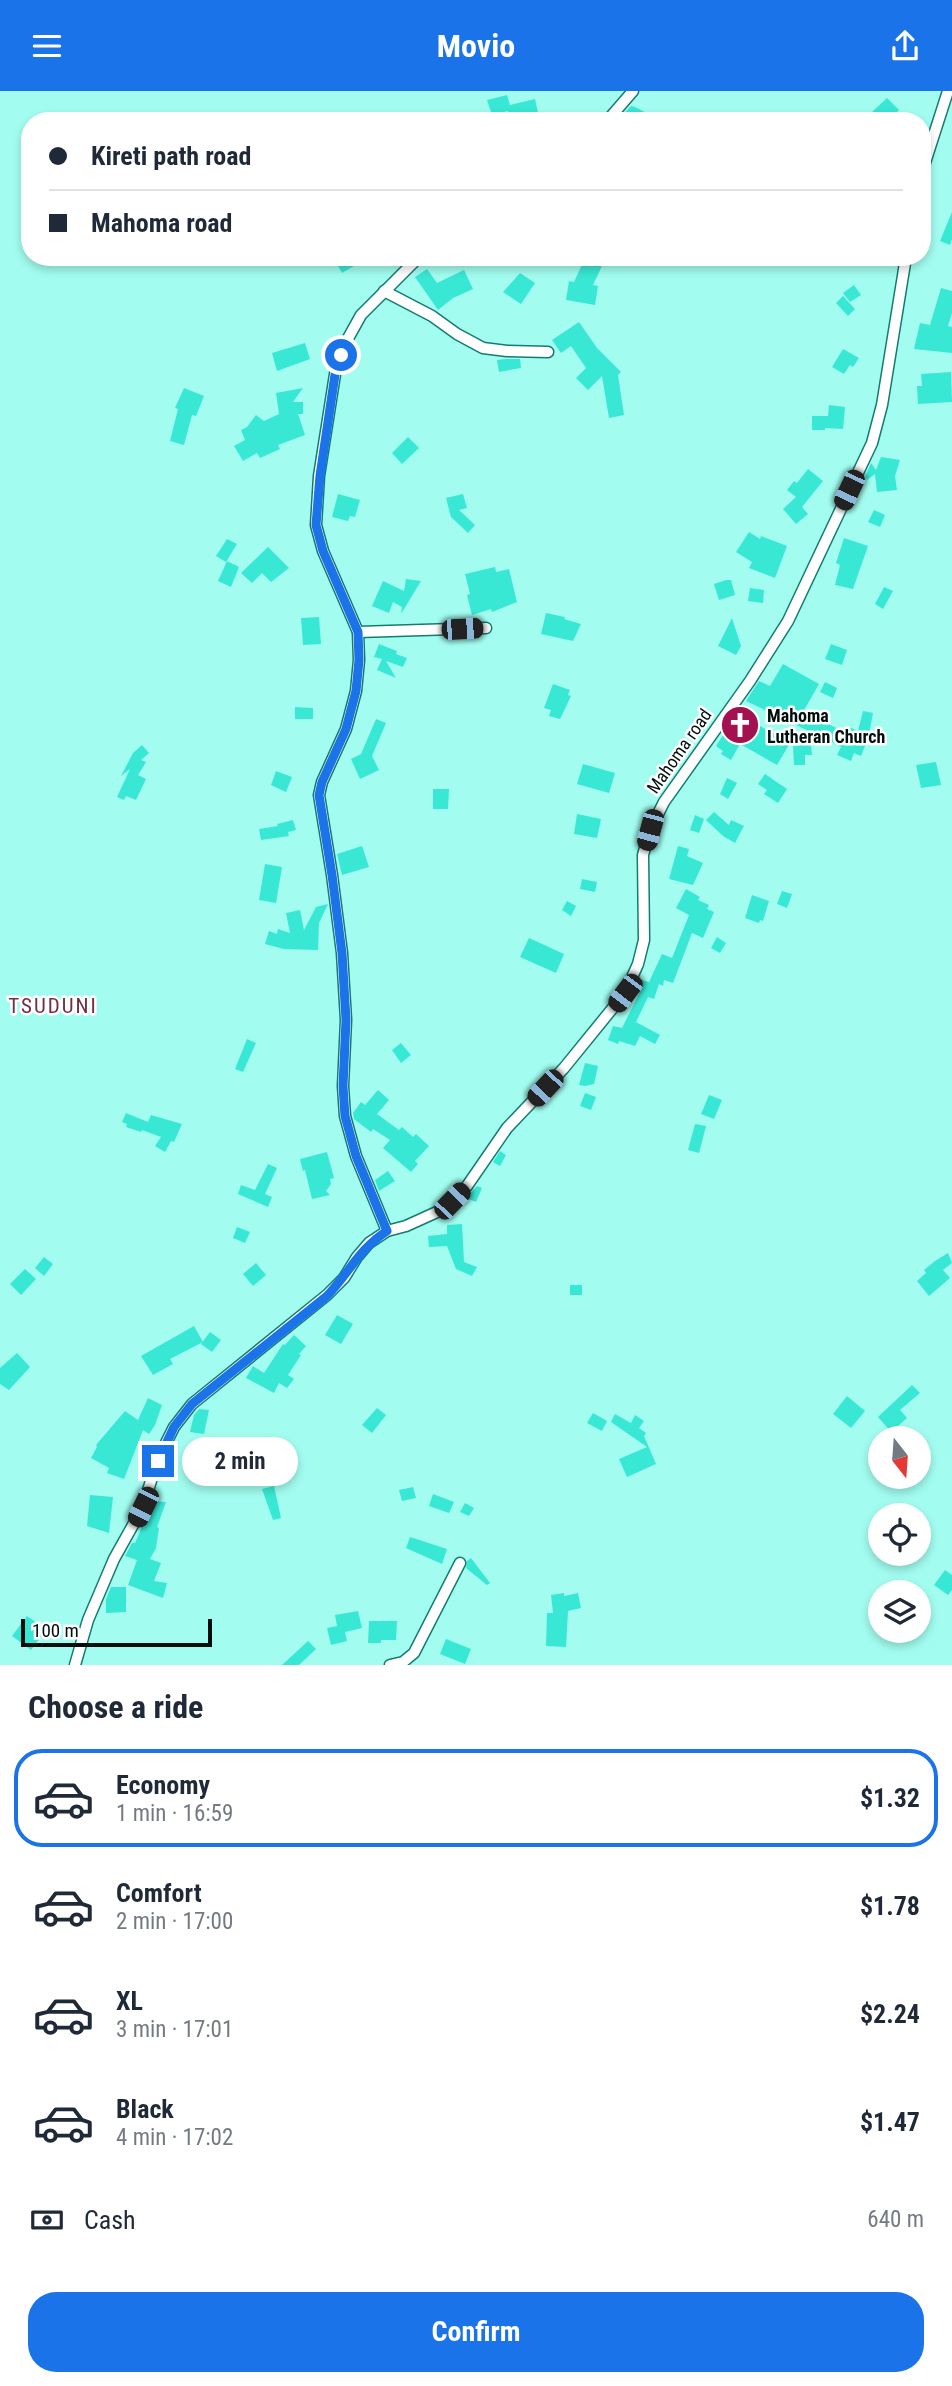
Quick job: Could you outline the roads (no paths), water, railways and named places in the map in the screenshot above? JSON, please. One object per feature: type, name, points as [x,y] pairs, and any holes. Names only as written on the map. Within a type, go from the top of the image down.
[{"type":"street","points":[[615,112],[633,91]]},
{"type":"street","points":[[931,144],[948,91]]},
{"type":"street","points":[[387,1231],[356,1156],[345,1116],[343,1086],[346,1020],[342,953],[319,795],[322,782],[346,729],[356,691],[358,632],[323,551],[316,525],[336,368],[361,315],[410,266]]},
{"type":"street","name":"Mahoma road","points":[[75,1665],[88,1620],[114,1559],[143,1507],[160,1453],[174,1427],[192,1404],[327,1296],[344,1278],[369,1243],[387,1231],[437,1212],[452,1201],[467,1186],[507,1128],[564,1068],[625,993],[638,964],[644,940],[643,855],[650,830],[664,802],[750,681],[788,621],[872,443],[882,405],[905,266]]},
{"type":"street","points":[[384,291],[432,316],[482,348],[548,352]]},
{"type":"street","points":[[358,632],[486,628]]},
{"type":"street","points":[[390,1665],[403,1662],[414,1653],[460,1563]]},
{"type":"place","name":"Mahoma Lutheran Church","points":[[740,725]]},
{"type":"district","name":"TSUDUNI","points":[[53,1006]]}]
